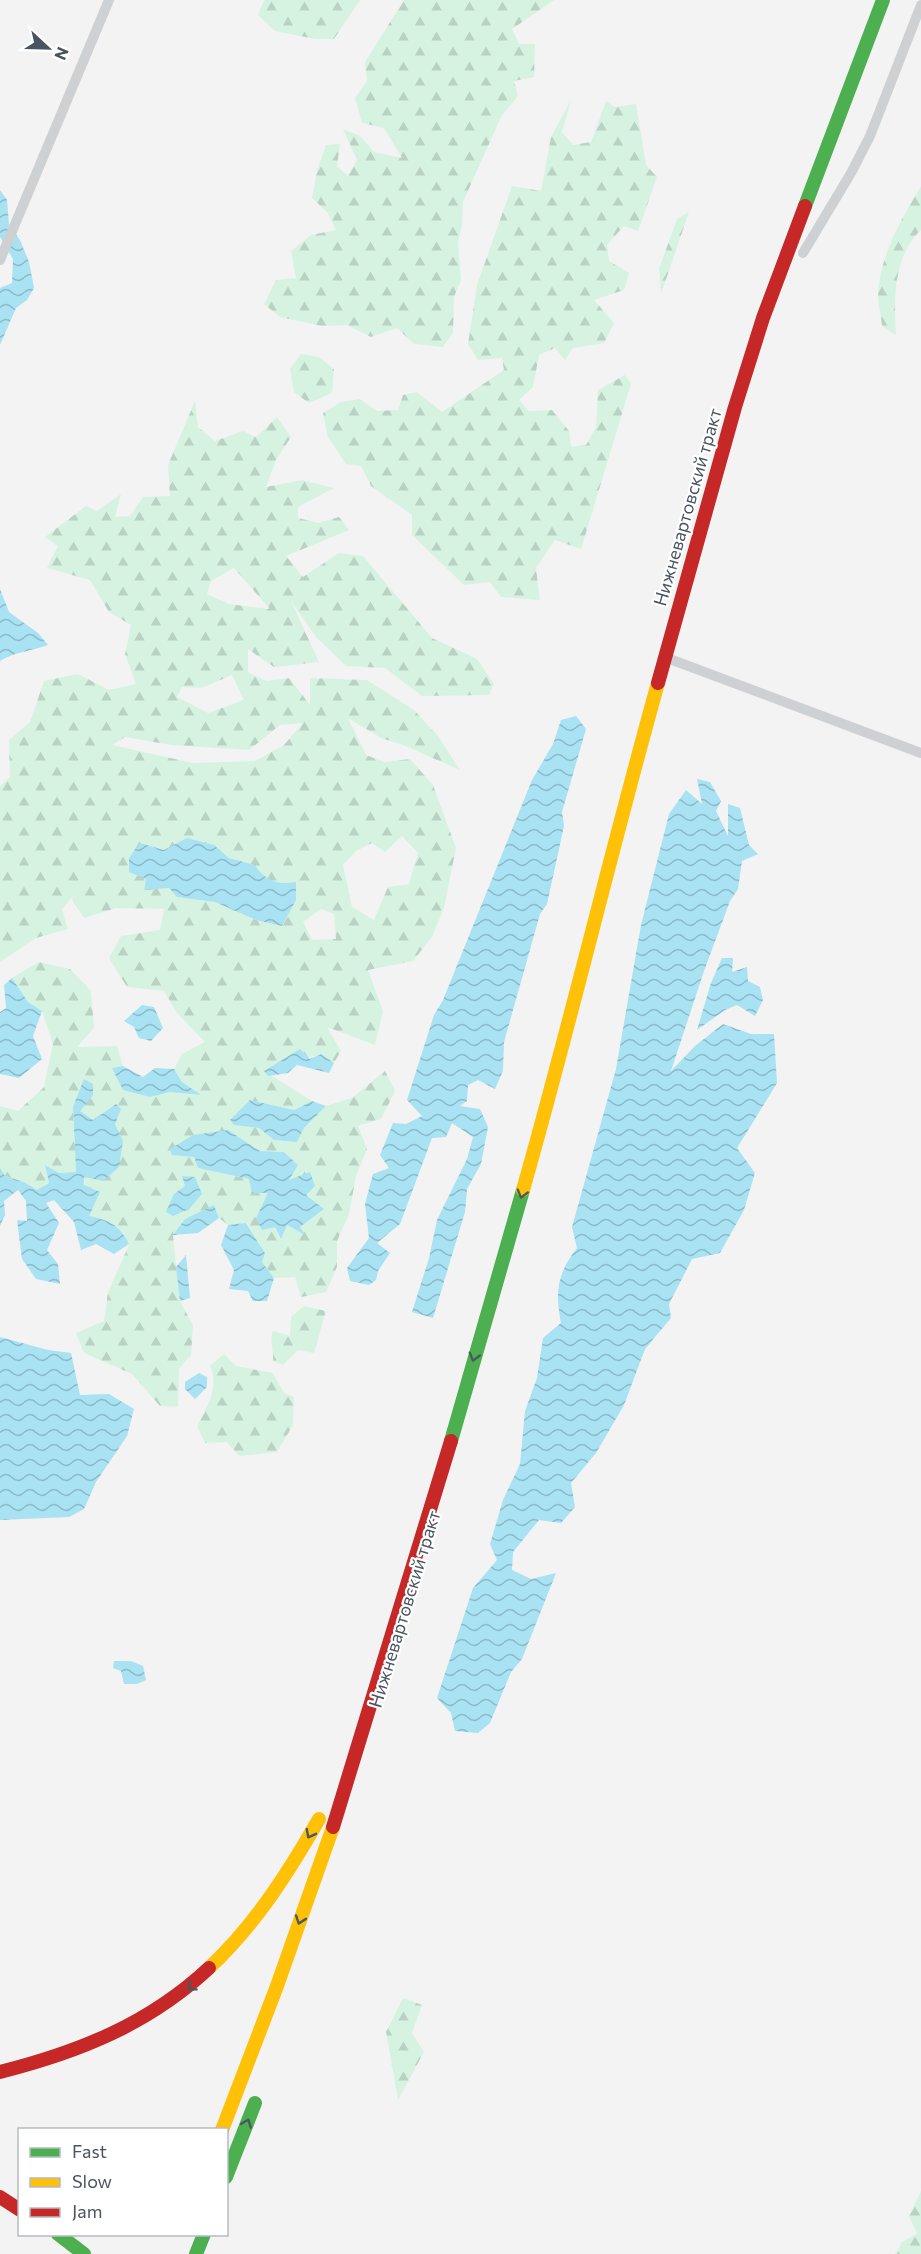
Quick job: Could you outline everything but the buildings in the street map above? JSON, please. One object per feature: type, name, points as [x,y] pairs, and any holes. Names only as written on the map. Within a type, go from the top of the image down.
[{"type":"main road","name":"Нижневартовский тракт","points":[[531,1214],[567,1037],[626,796],[710,491],[763,318],[883,0]]},
{"type":"main road","name":"Нижневартовский тракт","points":[[223,2128],[277,1986],[335,1821],[390,1645],[567,1037]]},
{"type":"main road","points":[[0,2072],[73,2052],[115,2035],[152,2014],[196,1983],[234,1945],[266,1906],[298,1858],[321,1814],[390,1645]]},
{"type":"main road","points":[[228,2172],[260,2091]]},
{"type":"main road","points":[[0,2197],[18,2209]]},
{"type":"main road","points":[[59,2236],[84,2254]]},
{"type":"main road","points":[[196,2254],[204,2236]]},
{"type":"lane","points":[[0,260],[110,0]]},
{"type":"lane","points":[[763,318],[851,173],[885,101],[921,5]]},
{"type":"lane","points":[[664,656],[921,753]]},
{"type":"green space","points":[[264,0],[360,0],[334,39],[315,39],[275,31],[258,15]]},
{"type":"green space","points":[[404,0],[554,0],[512,29],[519,44],[535,44],[534,77],[514,81],[518,96],[502,115],[463,202],[462,226],[458,242],[461,280],[454,297],[453,333],[443,347],[414,344],[397,328],[371,337],[347,325],[322,326],[280,317],[264,304],[276,280],[296,278],[291,251],[311,235],[336,230],[328,213],[312,198],[317,171],[326,145],[340,144],[337,166],[348,176],[357,160],[343,129],[360,136],[374,152],[402,158],[384,128],[362,123],[355,98],[367,81],[365,62]]},
{"type":"green space","points":[[571,100],[562,132],[573,145],[591,142],[606,101],[615,107],[636,104],[646,165],[657,177],[638,231],[624,226],[607,245],[609,261],[629,273],[624,290],[594,300],[614,323],[604,343],[573,348],[565,360],[555,348],[539,355],[533,387],[519,400],[529,411],[552,410],[569,431],[571,447],[586,445],[596,427],[598,390],[625,375],[631,384],[581,549],[555,540],[536,568],[540,600],[501,597],[490,582],[464,585],[412,535],[412,515],[371,486],[361,466],[346,464],[328,437],[323,413],[341,402],[360,399],[377,411],[398,410],[403,395],[417,392],[442,412],[504,370],[502,358],[478,360],[468,344],[477,285],[512,186],[541,191],[551,137]]},
{"type":"green space","points":[[921,186],[921,230],[905,252],[897,279],[896,335],[882,326],[878,297],[880,279],[893,237]]},
{"type":"green space","points":[[689,212],[661,294],[659,269],[677,219]]},
{"type":"green space","points":[[301,354],[319,357],[334,369],[332,393],[309,403],[294,392],[290,369]]},
{"type":"green space","points":[[195,401],[198,427],[215,441],[243,431],[256,437],[277,417],[291,437],[276,460],[266,487],[302,480],[334,488],[298,507],[298,518],[318,523],[339,517],[349,530],[286,556],[303,577],[339,553],[363,556],[432,638],[477,659],[494,684],[489,695],[422,696],[385,668],[346,666],[316,637],[291,601],[319,662],[274,667],[248,649],[248,672],[266,681],[289,678],[310,705],[310,678],[367,680],[414,710],[438,736],[460,770],[381,738],[348,718],[366,755],[384,762],[410,759],[433,785],[456,848],[444,908],[432,937],[413,961],[368,970],[383,1011],[375,1045],[327,1027],[341,1051],[334,1063],[321,1054],[264,1071],[312,1101],[294,1110],[250,1100],[234,1125],[259,1128],[274,1140],[297,1142],[304,1128],[326,1106],[352,1098],[385,1071],[395,1091],[381,1119],[358,1126],[367,1149],[356,1176],[349,1214],[337,1241],[337,1267],[326,1292],[301,1297],[295,1277],[274,1278],[262,1262],[265,1253],[247,1223],[228,1225],[219,1218],[214,1206],[185,1219],[173,1236],[180,1301],[193,1325],[191,1355],[179,1369],[178,1407],[160,1406],[132,1374],[84,1353],[76,1333],[104,1321],[108,1292],[129,1245],[123,1232],[89,1216],[84,1177],[122,1141],[115,1124],[116,1104],[93,1120],[73,1107],[76,1172],[59,1173],[45,1166],[49,1183],[37,1190],[24,1182],[5,1176],[0,1168],[0,1106],[18,1111],[44,1087],[53,1044],[42,1011],[28,1002],[12,978],[39,962],[70,969],[91,991],[94,1028],[77,1047],[117,1046],[123,1066],[112,1069],[150,1097],[170,1092],[200,1095],[182,1082],[174,1069],[182,1054],[205,1042],[177,1013],[164,991],[127,987],[109,958],[121,936],[160,930],[164,909],[116,908],[84,918],[71,898],[62,910],[68,929],[36,938],[0,962],[0,786],[10,777],[9,740],[30,722],[44,681],[78,674],[109,690],[136,684],[125,654],[131,625],[109,612],[90,580],[47,568],[58,546],[45,537],[86,506],[97,511],[121,494],[115,517],[130,516],[143,497],[170,496],[168,465]],"holes":[[[234,568],[269,609],[229,604],[207,594],[211,581]],[[232,675],[244,700],[208,713],[177,697],[182,687],[202,688]],[[303,723],[284,745],[255,761],[193,763],[112,745],[125,737],[171,745],[249,750],[280,725]],[[402,836],[418,853],[409,884],[388,887],[374,920],[352,907],[343,865],[356,851],[372,843],[385,852]],[[213,845],[229,858],[255,865],[263,877],[281,884],[256,920],[215,902],[177,897],[169,888],[144,890],[146,879]],[[321,909],[334,914],[336,939],[312,940],[303,922]],[[228,1130],[260,1151],[284,1152],[288,1181],[324,1209],[300,1227],[304,1234],[286,1225],[280,1239],[275,1227],[268,1192],[249,1179],[198,1168],[194,1157]]]},
{"type":"green space","points":[[304,1306],[326,1311],[314,1353],[298,1350],[283,1365],[273,1361],[271,1338],[273,1331],[290,1336],[291,1317]]},
{"type":"green space","points":[[224,1354],[236,1366],[273,1373],[284,1393],[294,1397],[293,1425],[277,1452],[239,1456],[227,1442],[205,1443],[197,1426],[213,1389],[214,1381],[210,1366]]},
{"type":"green space","points":[[403,1998],[422,2005],[412,2033],[424,2052],[398,2100],[386,2032]]},
{"type":"green space","points":[[921,2191],[921,2254],[895,2254],[902,2242],[917,2234],[909,2216]]},
{"type":"water","points":[[0,190],[7,200],[9,224],[20,240],[29,262],[34,288],[27,300],[16,308],[0,345],[0,288],[12,283],[13,259],[0,237]]},
{"type":"water","points":[[0,589],[9,612],[38,633],[48,645],[0,661]]},
{"type":"water","points":[[576,716],[586,729],[562,812],[564,826],[547,904],[540,914],[504,1042],[503,1071],[495,1089],[478,1080],[468,1085],[467,1101],[460,1106],[480,1109],[488,1127],[481,1164],[467,1189],[465,1212],[433,1318],[412,1312],[429,1258],[437,1220],[467,1159],[473,1137],[452,1123],[446,1137],[432,1138],[400,1224],[377,1243],[390,1253],[378,1271],[376,1280],[369,1285],[350,1281],[347,1268],[369,1238],[365,1204],[373,1174],[389,1168],[380,1155],[393,1123],[406,1124],[422,1116],[407,1100],[434,1015],[443,1000],[532,780],[553,744],[561,720]]},
{"type":"water","points":[[697,779],[710,782],[721,801],[716,811],[728,836],[728,804],[740,808],[749,845],[758,854],[742,861],[738,889],[730,901],[704,971],[671,1071],[695,1046],[723,1024],[751,1034],[774,1034],[777,1083],[737,1148],[755,1173],[744,1210],[720,1253],[692,1259],[669,1304],[671,1318],[645,1349],[624,1405],[596,1453],[571,1483],[575,1507],[561,1523],[539,1520],[513,1552],[512,1570],[531,1579],[556,1573],[522,1659],[511,1672],[490,1723],[478,1733],[455,1731],[451,1713],[437,1698],[473,1588],[497,1560],[490,1544],[503,1500],[520,1464],[525,1411],[537,1378],[543,1338],[561,1323],[558,1302],[559,1284],[565,1266],[577,1248],[572,1227],[616,1069],[641,925],[669,814],[686,790],[702,804]]},
{"type":"water","points":[[187,838],[214,845],[229,858],[255,865],[272,881],[296,882],[296,900],[282,926],[256,920],[215,902],[177,897],[169,888],[144,890],[146,879],[129,872],[129,858],[140,843],[164,850]]},
{"type":"water","points":[[722,958],[733,958],[732,972],[747,967],[748,981],[760,987],[763,1000],[755,1016],[737,1005],[725,1010],[697,1030],[711,983]]},
{"type":"water","points":[[12,978],[28,1002],[42,1011],[33,1036],[42,1059],[19,1078],[0,1074],[0,1012],[6,1008],[4,985]]},
{"type":"water","points":[[142,1005],[154,1007],[163,1028],[151,1041],[139,1038],[134,1027],[124,1021]]},
{"type":"water","points":[[300,1049],[310,1059],[321,1054],[334,1063],[329,1073],[297,1065],[288,1073],[268,1076],[264,1071]]},
{"type":"water","points":[[123,1066],[143,1077],[155,1068],[174,1069],[182,1082],[201,1095],[170,1092],[150,1097],[123,1090],[112,1068]]},
{"type":"water","points":[[84,1079],[93,1084],[93,1095],[80,1111],[93,1120],[116,1104],[121,1109],[115,1124],[123,1141],[119,1167],[103,1181],[84,1177],[84,1185],[100,1192],[89,1216],[113,1224],[122,1232],[129,1244],[114,1254],[96,1244],[81,1250],[74,1222],[54,1200],[46,1203],[59,1223],[47,1250],[58,1264],[60,1284],[36,1279],[22,1259],[17,1220],[27,1221],[26,1201],[18,1190],[4,1201],[5,1215],[0,1226],[0,1168],[5,1176],[24,1182],[37,1190],[49,1183],[45,1165],[59,1173],[76,1172],[73,1107]]},
{"type":"water","points":[[250,1100],[294,1110],[312,1101],[326,1106],[304,1128],[297,1142],[274,1140],[259,1128],[234,1125],[230,1120]]},
{"type":"water","points":[[228,1130],[260,1151],[284,1152],[298,1165],[289,1180],[310,1172],[315,1186],[306,1195],[324,1209],[300,1227],[305,1235],[287,1225],[281,1239],[275,1227],[262,1230],[256,1218],[268,1193],[252,1193],[249,1179],[198,1168],[194,1157],[172,1155],[170,1149],[193,1135]]},
{"type":"water","points":[[182,1176],[195,1177],[202,1194],[189,1209],[173,1216],[166,1212],[174,1194],[185,1186]]},
{"type":"water","points":[[214,1205],[219,1218],[198,1233],[173,1235],[185,1219]]},
{"type":"water","points":[[246,1223],[265,1253],[262,1262],[274,1278],[267,1301],[253,1301],[248,1291],[229,1289],[234,1270],[221,1245],[228,1225]]},
{"type":"water","points":[[186,1255],[190,1298],[180,1301],[176,1267]]},
{"type":"water","points":[[0,1337],[48,1350],[71,1353],[80,1395],[109,1394],[134,1409],[127,1436],[96,1482],[84,1509],[69,1517],[0,1520]]},
{"type":"water","points":[[199,1373],[207,1377],[207,1387],[195,1399],[185,1389],[185,1382]]},
{"type":"water","points":[[114,1661],[131,1661],[143,1666],[146,1680],[137,1684],[124,1684],[121,1671],[113,1668]]},
{"type":"pier","points":[[905,0],[921,0],[921,53],[894,28]]},
{"type":"traffic: fast","points":[[805,206],[883,0]]},
{"type":"traffic: fast","points":[[451,1441],[523,1190]]},
{"type":"traffic: fast","points":[[228,2172],[255,2103]]},
{"type":"traffic: fast","points":[[61,2236],[84,2254]]},
{"type":"traffic: fast","points":[[196,2254],[203,2236]]},
{"type":"traffic: slow","points":[[523,1190],[658,683]]},
{"type":"traffic: slow","points":[[209,1968],[270,1898],[319,1819]]},
{"type":"traffic: slow","points":[[223,2128],[277,1986],[333,1827]]},
{"type":"traffic: jam","points":[[658,683],[735,407],[763,318],[805,206]]},
{"type":"traffic: jam","points":[[333,1827],[451,1441]]},
{"type":"traffic: jam","points":[[0,2072],[58,2055],[112,2033],[162,2005],[209,1968]]},
{"type":"traffic: jam","points":[[0,2197],[18,2209]]}]
